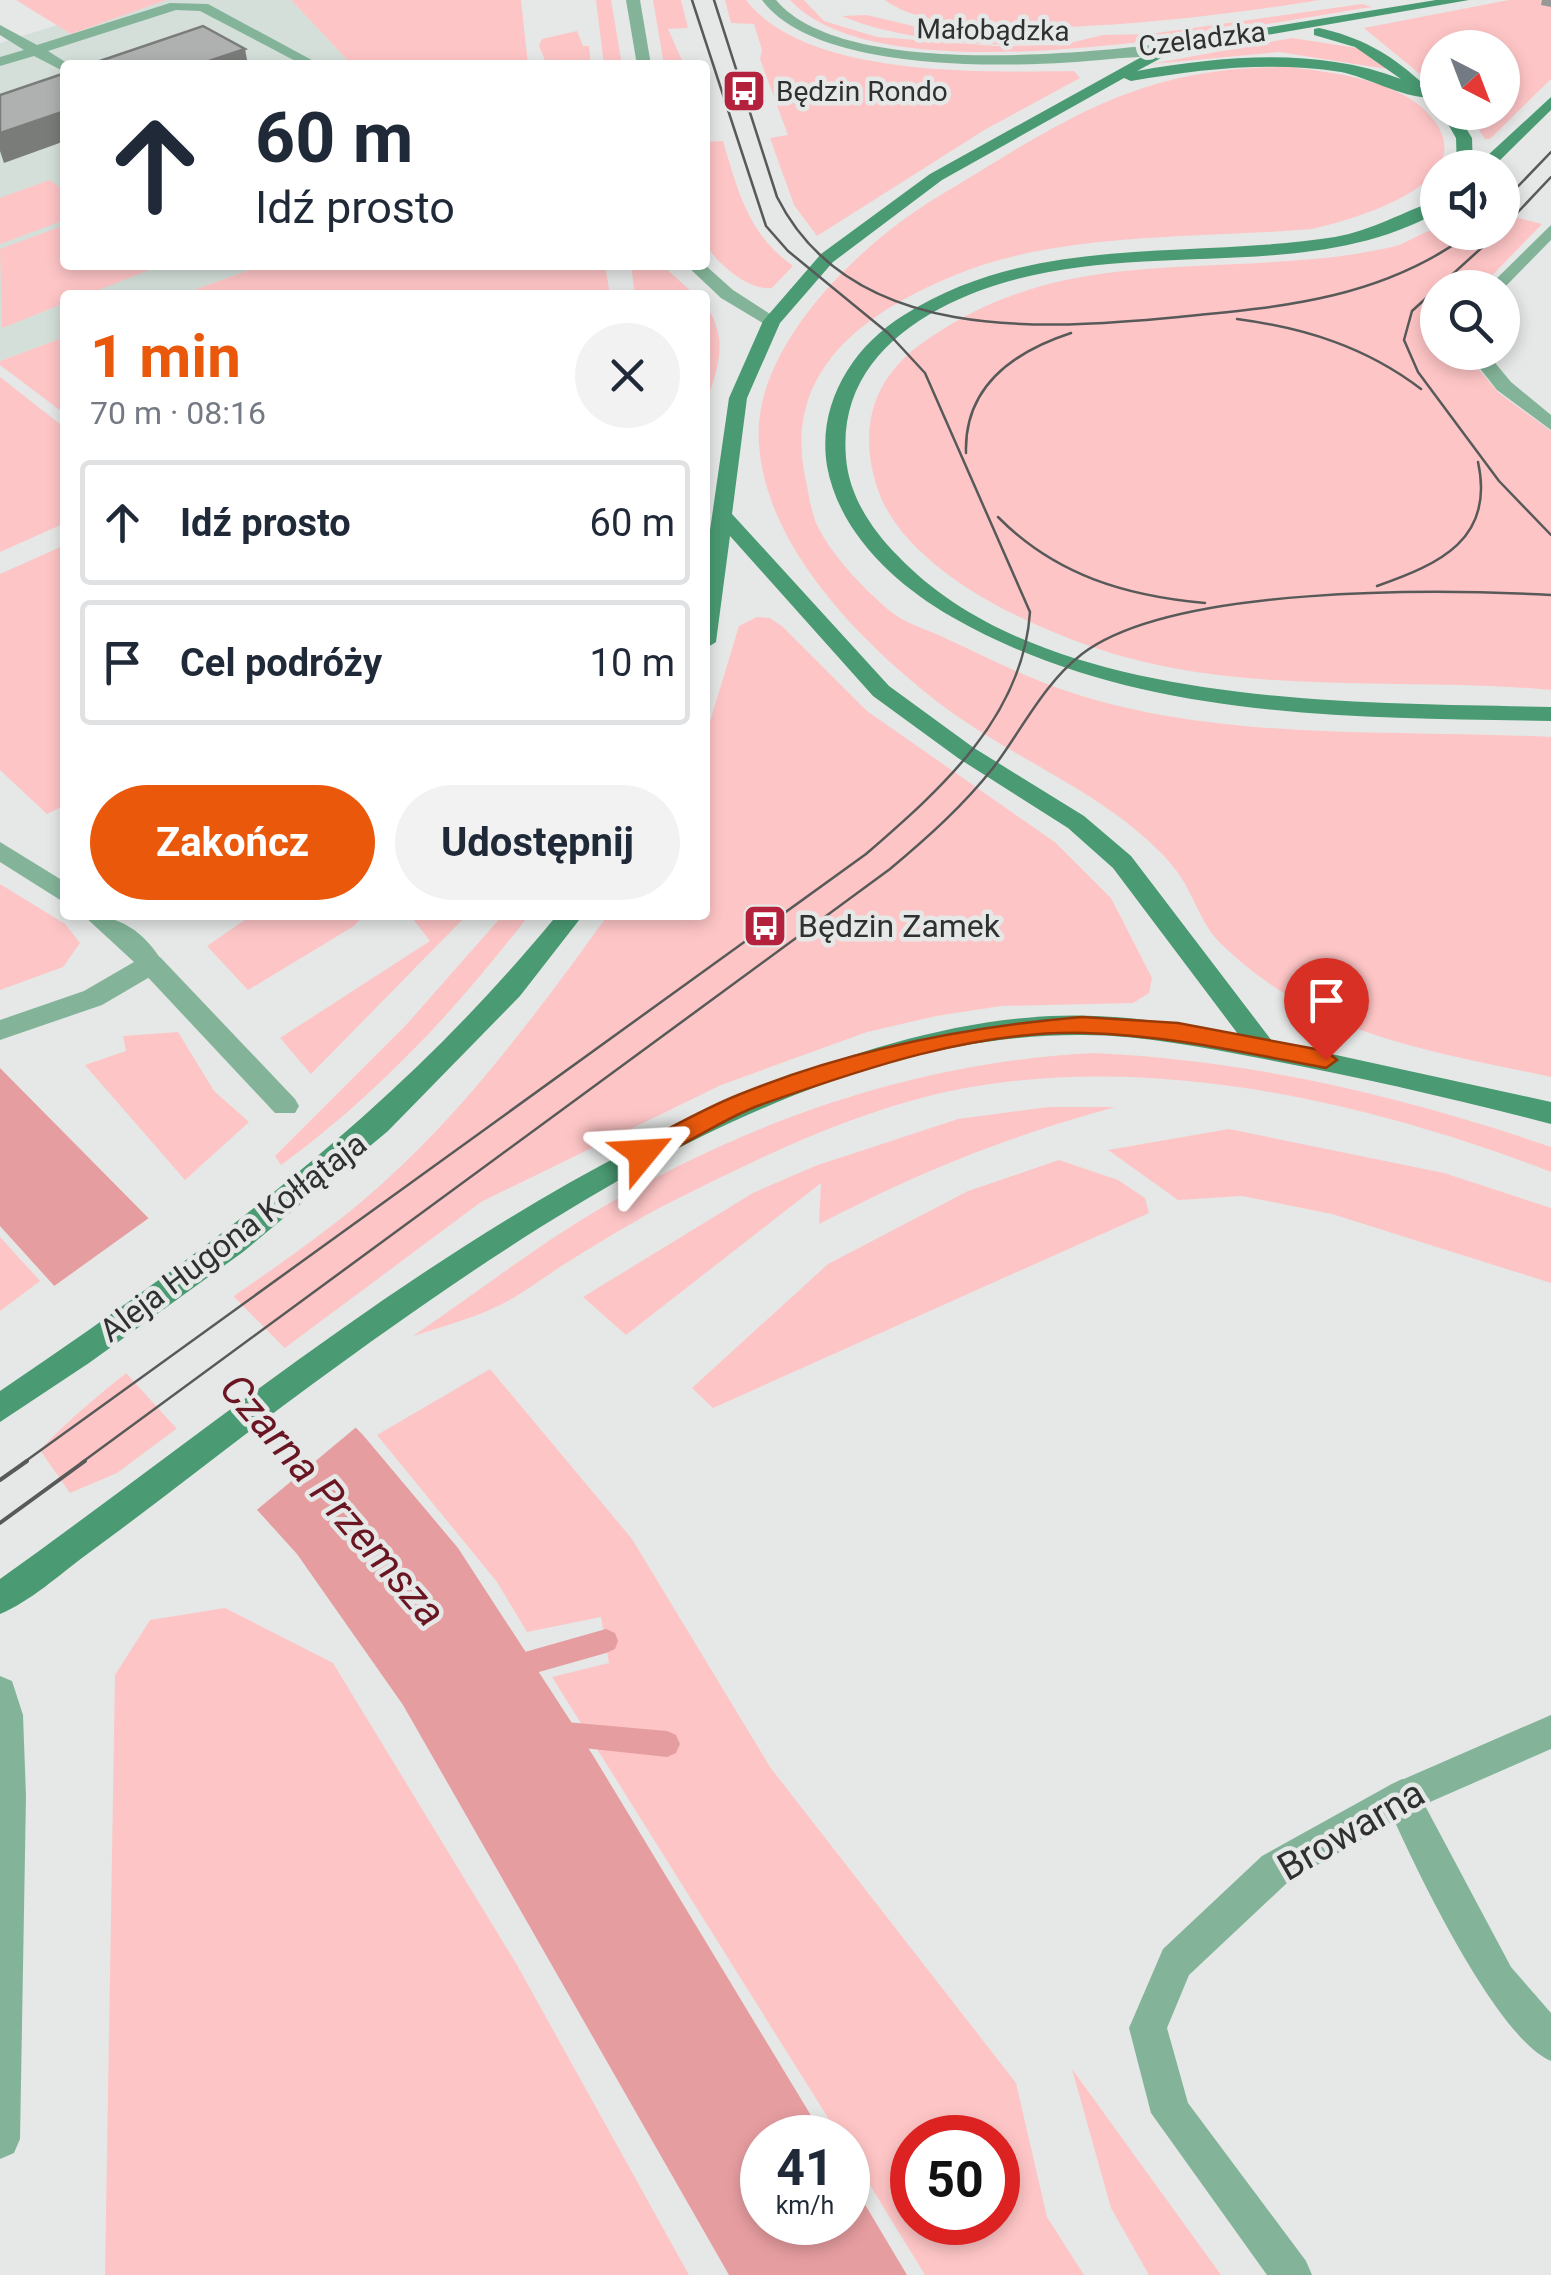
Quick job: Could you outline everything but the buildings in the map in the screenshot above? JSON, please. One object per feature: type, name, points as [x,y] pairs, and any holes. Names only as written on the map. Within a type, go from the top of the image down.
[{"type":"main road","name":"Czeladzka","points":[[1298,28],[1462,0]]},
{"type":"main road","name":"Małobądzka","points":[[721,514],[738,398],[772,321],[813,272],[870,222],[936,176],[1170,47],[1298,28]]},
{"type":"main road","name":"Czeladzka","points":[[1298,28],[1350,38],[1382,53],[1420,89]]},
{"type":"main road","name":"Czeladzka","points":[[1100,84],[1218,62],[1266,59],[1340,66],[1395,80],[1420,93]]},
{"type":"main road","points":[[1501,150],[1551,102]]},
{"type":"main road","points":[[1420,214],[1347,239],[1300,246],[1090,258],[972,286],[920,311],[888,333],[865,358],[838,400],[834,456],[850,505],[878,548],[931,596],[1028,650],[1146,687],[1212,697],[1551,714]]},
{"type":"main road","points":[[710,602],[721,514]]},
{"type":"main road","points":[[721,514],[881,692],[978,762],[1076,822],[1122,862],[1264,1049]]},
{"type":"main road","name":"Aleja Hugona Kołłątaja","points":[[0,1408],[178,1286],[308,1188],[479,1028],[567,920]]},
{"type":"main road","points":[[0,1598],[430,1282],[643,1153],[746,1102],[907,1049],[986,1034],[1082,1025],[1178,1031],[1389,1070],[1551,1114]]},
{"type":"street","points":[[633,0],[643,60]]},
{"type":"street","name":"Małobądzka","points":[[768,0],[795,24],[908,57],[971,62],[1066,61],[1170,47]]},
{"type":"street","points":[[0,62],[175,6],[203,7],[304,60]]},
{"type":"street","points":[[0,30],[60,65]]},
{"type":"street","points":[[1512,270],[1551,230]]},
{"type":"street","points":[[701,270],[727,294],[772,321]]},
{"type":"street","points":[[1491,370],[1504,386],[1551,424]]},
{"type":"street","points":[[0,850],[60,891]]},
{"type":"street","points":[[101,920],[122,934],[286,1106]]},
{"type":"street","points":[[0,1030],[93,998],[151,964]]},
{"type":"street","points":[[0,1693],[6,1715],[8,1796],[0,2139]]},
{"type":"street","name":"Browarna","points":[[1292,2275],[1171,2112],[1148,2028],[1176,1962],[1275,1869],[1402,1797],[1551,1732]]},
{"type":"street","points":[[1402,1797],[1498,1980],[1551,2042]]},
{"type":"shaded area","points":[[16,0],[166,0],[71,34]]},
{"type":"shaded area","points":[[166,0],[291,0],[347,60],[60,60],[60,270],[249,270],[194,290],[60,290],[60,339],[0,361],[0,43],[57,25],[71,34]]},
{"type":"shaded area","points":[[291,0],[521,0],[527,60],[347,60]]},
{"type":"shaded area","points":[[596,0],[611,0],[621,60],[603,60]]},
{"type":"shaded area","points":[[653,0],[681,0],[688,28],[668,29],[682,60],[663,60]]},
{"type":"shaded area","points":[[725,0],[746,0],[774,25],[810,44],[852,57],[946,70],[1074,71],[1080,78],[986,129],[817,236],[794,205],[770,138],[788,135],[760,59],[762,50],[754,24],[731,23]]},
{"type":"shaded area","points":[[790,0],[804,0],[824,21],[877,37],[996,46],[1061,45],[1103,35],[1150,34],[1362,4],[1372,7],[1157,40],[982,52],[903,47],[837,30]]},
{"type":"shaded area","points":[[885,0],[1320,0],[1161,20],[1029,27],[970,25],[920,16]]},
{"type":"shaded area","points":[[1509,0],[1551,0],[1551,79],[1520,109],[1520,30],[1420,30],[1420,74],[1364,28]]},
{"type":"shaded area","points":[[867,15],[925,29],[1068,36],[1019,44],[955,42],[890,31],[842,16]]},
{"type":"shaded area","points":[[577,31],[583,46],[589,46],[590,60],[545,60],[539,46],[542,39]]},
{"type":"shaded area","points":[[1292,38],[1357,48],[1387,69],[1279,52],[1151,64]]},
{"type":"shaded area","points":[[1290,67],[1386,87],[1420,106],[1420,130],[1438,130],[1443,150],[1420,150],[1420,185],[1355,217],[1312,229],[1130,239],[1038,251],[953,276],[889,308],[860,328],[836,352],[818,378],[806,408],[801,442],[817,525],[840,560],[870,593],[909,623],[1055,687],[1114,705],[1175,717],[1300,730],[1551,737],[1551,1077],[1375,1035],[1295,999],[1257,974],[1214,937],[1178,873],[1139,833],[1099,803],[958,717],[876,649],[821,588],[798,554],[765,482],[759,444],[761,407],[773,370],[817,300],[877,240],[939,196],[1064,122],[1144,88],[1236,69]]},
{"type":"shaded area","points":[[1479,130],[1499,130],[1490,139],[1485,139]]},
{"type":"shaded area","points":[[723,141],[755,226],[793,266],[772,288],[753,285],[734,274],[710,250],[710,142]]},
{"type":"shaded area","points":[[49,180],[60,187],[60,222],[0,244],[0,198]]},
{"type":"shaded area","points":[[1520,218],[1542,224],[1520,247]]},
{"type":"shaded area","points":[[60,227],[60,270],[149,270],[99,290],[60,290],[60,305],[2,328],[0,249]]},
{"type":"shaded area","points":[[1420,235],[1420,250],[1517,250],[1497,270],[1420,270],[1420,370],[1479,370],[1499,393],[1551,431],[1551,690],[1227,676],[1121,656],[1017,616],[947,574],[917,549],[894,521],[878,490],[869,448],[873,409],[880,391],[904,358],[968,315],[1015,294],[1110,273],[1344,256],[1396,246]]},
{"type":"shaded area","points":[[249,270],[606,270],[609,290],[194,290]]},
{"type":"shaded area","points":[[632,270],[668,270],[690,290],[634,290]]},
{"type":"shaded area","points":[[710,312],[719,342],[710,390]]},
{"type":"shaded area","points":[[60,339],[60,410],[0,365],[0,361]]},
{"type":"shaded area","points":[[0,377],[60,424],[60,525],[0,552]]},
{"type":"shaded area","points":[[60,547],[60,808],[47,814],[0,770],[0,574]]},
{"type":"shaded area","points":[[757,617],[770,618],[867,711],[1056,843],[1111,898],[1152,978],[1149,993],[1133,1003],[1001,1006],[936,1016],[867,1032],[721,1085],[481,1202],[117,1473],[70,1493],[40,1450],[114,1383],[320,1234],[395,1172],[493,1067],[604,920],[710,920],[710,722],[739,626]]},
{"type":"shaded area","points":[[0,884],[65,924],[80,943],[63,967],[0,990]]},
{"type":"shaded area","points":[[245,920],[359,920],[248,990],[207,946]]},
{"type":"shaded area","points":[[414,920],[462,920],[311,1074],[280,1038],[430,941]]},
{"type":"shaded area","points":[[499,920],[525,920],[414,1049],[350,1110],[281,1165],[275,1156],[406,1025]]},
{"type":"shaded area","points":[[178,1032],[214,1091],[249,1122],[185,1180],[85,1065],[126,1051],[123,1036]]},
{"type":"shaded area","points":[[1093,1053],[1210,1063],[1382,1097],[1551,1147],[1551,1172],[1409,1124],[1260,1090],[1109,1077],[1034,1079],[960,1089],[857,1118],[757,1160],[629,1225],[507,1302],[413,1336],[596,1211],[653,1179],[773,1124],[898,1083],[1027,1059]]},
{"type":"shaded area","points":[[1049,1107],[1115,1107],[964,1157],[819,1224],[821,1183],[626,1335],[583,1297],[753,1193],[815,1166],[958,1119]]},
{"type":"shaded area","points":[[1229,1129],[1444,1173],[1551,1208],[1551,1283],[1332,1214],[1242,1196],[1178,1200],[1108,1150]]},
{"type":"shaded area","points":[[1059,1160],[1118,1180],[1145,1198],[1149,1213],[713,1408],[692,1388],[828,1264],[968,1191]]},
{"type":"shaded area","points":[[0,1237],[40,1281],[0,1311]]},
{"type":"shaded area","points":[[490,1369],[632,1539],[770,1767],[1016,2083],[1047,2217],[1084,2275],[925,2275],[907,2245],[1020,2245],[1020,2115],[890,2115],[890,2218],[870,2185],[870,2115],[826,2115],[552,1677],[609,1663],[601,1617],[527,1632],[497,1582],[377,1435]]},
{"type":"shaded area","points":[[225,1608],[333,1663],[517,1965],[689,2275],[105,2275],[115,1675],[150,1620]]},
{"type":"shaded area","points":[[1072,2069],[1221,2275],[1149,2275],[1111,2208]]},
{"type":"water","name":"Czarna Przemsza","points":[[0,1068],[363,1435],[458,1548],[594,1757],[811,2115],[740,2115],[740,2245],[870,2245],[870,2213],[907,2275],[729,2275],[403,1705],[297,1554],[0,1226]]},
{"type":"pier","points":[[153,1215],[360,1424],[253,1513],[50,1289]]},
{"type":"waterway","points":[[507,1669],[606,1641]]},
{"type":"waterway","points":[[555,1733],[667,1744]]},
{"type":"tram line","points":[[23,1463],[866,854],[949,777],[995,718],[1012,685],[1024,650],[1030,612],[925,373],[888,333],[788,251],[766,226],[692,0]]},
{"type":"tram line","points":[[714,0],[777,197],[810,245],[852,280],[901,303],[954,317],[1011,324],[1125,322],[1257,309],[1332,296],[1404,272],[1444,250]]},
{"type":"tram line","points":[[1520,184],[1551,152]]},
{"type":"tram line","points":[[1520,210],[1551,177]]},
{"type":"tram line","points":[[1479,250],[1412,311],[1404,340],[1418,372],[1499,481],[1551,535]]},
{"type":"tram line","points":[[1237,319],[1334,342],[1379,362],[1421,389]]},
{"type":"tram line","points":[[966,453],[973,409],[996,375],[1030,350],[1071,333]]},
{"type":"tram line","points":[[1377,586],[1422,568],[1458,545],[1478,511],[1478,462]]},
{"type":"tram line","points":[[998,517],[1043,554],[1093,579],[1147,595],[1205,603]]},
{"type":"tram line","points":[[81,1463],[890,869],[969,795],[993,768],[1045,693],[1082,654],[1124,631],[1240,603],[1377,593],[1551,595]]},
{"type":"tram line","points":[[0,1480],[27,1461]]},
{"type":"tram line","points":[[0,1523],[85,1461]]},
{"type":"place","name":"Będzin Rondo","points":[[744,91]]},
{"type":"place","name":"Będzin Zamek","points":[[765,926]]},
{"type":"route","points":[[643,1153],[746,1102],[859,1063],[923,1045],[986,1034],[1082,1025],[1178,1031],[1326,1060]]}]
